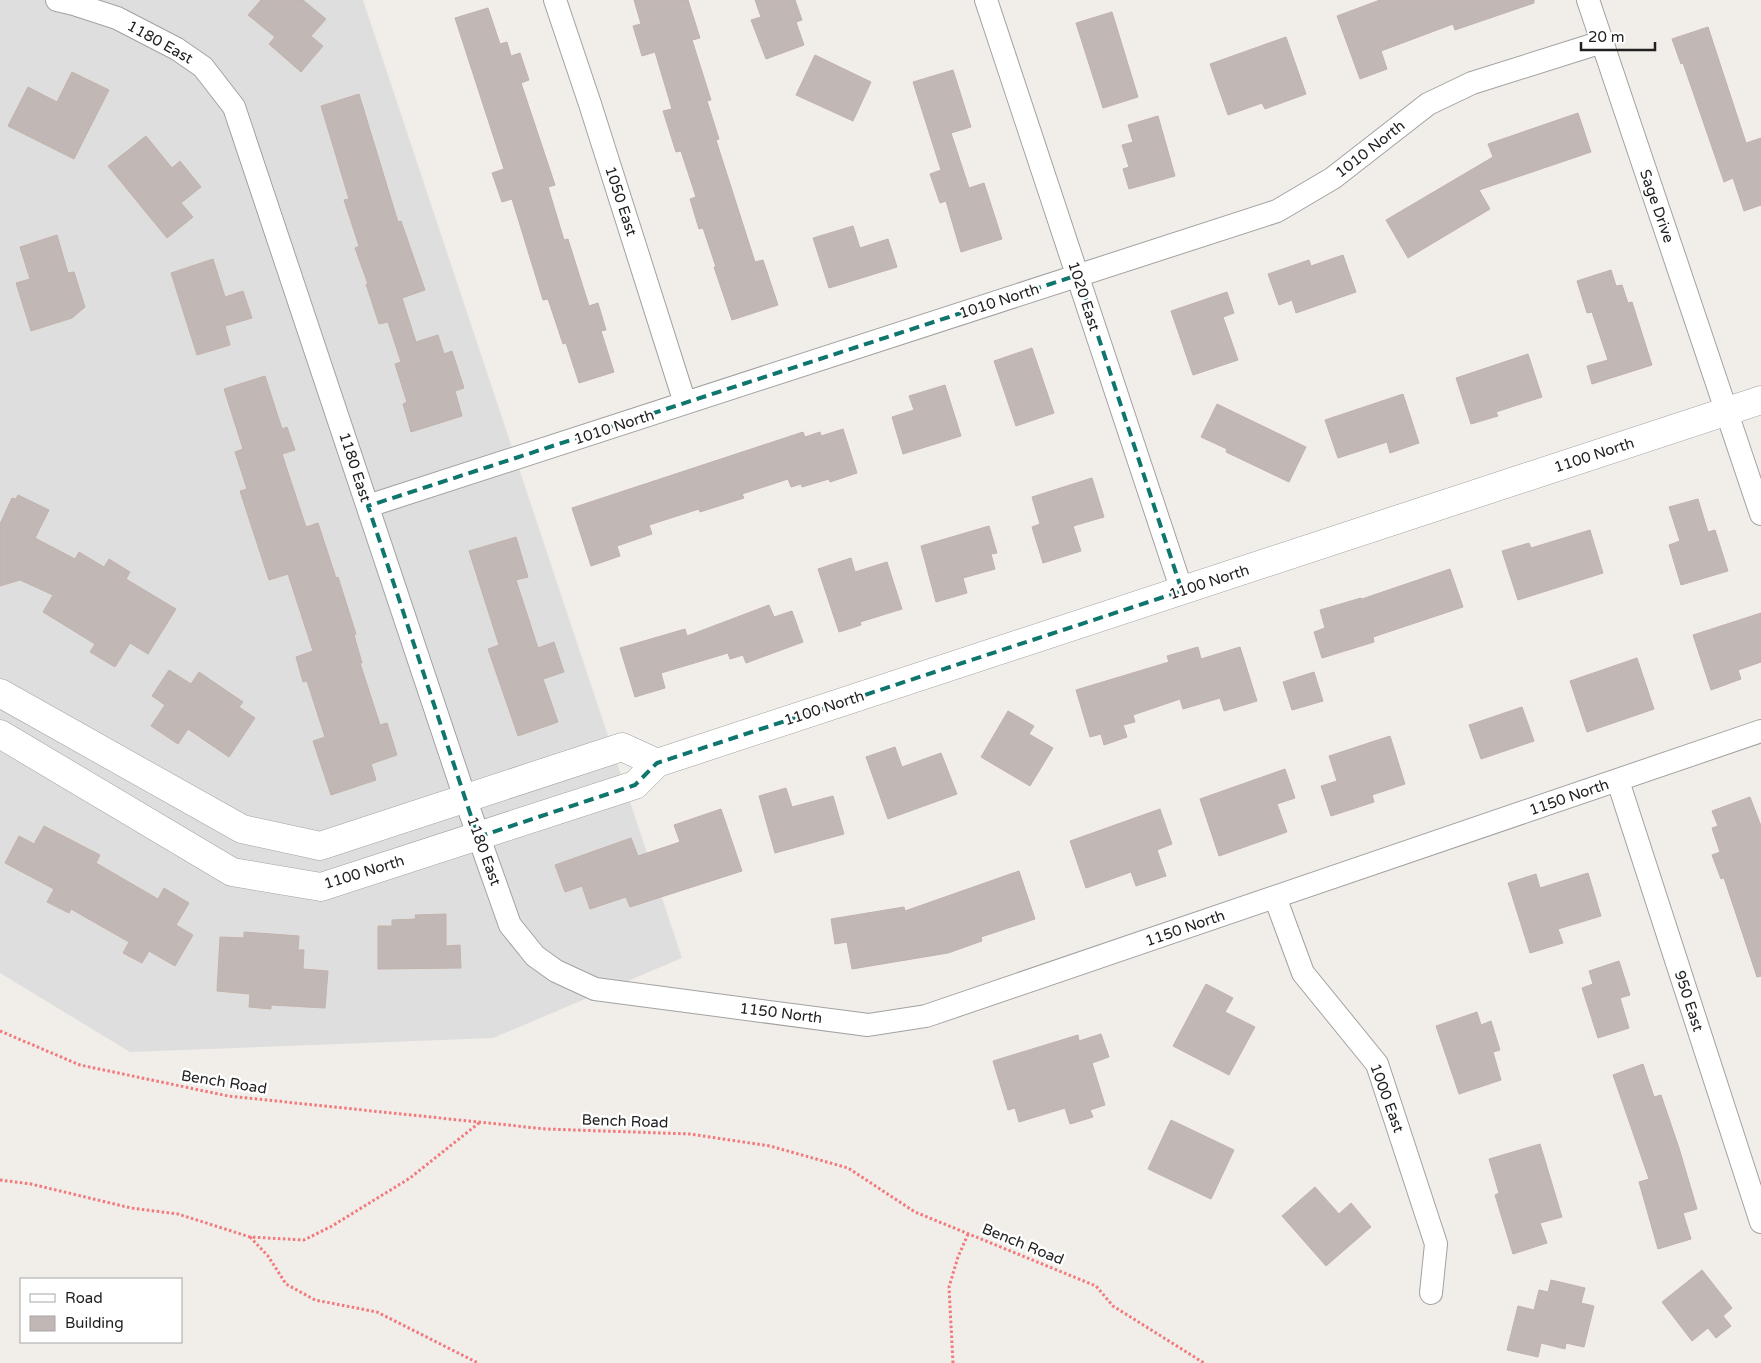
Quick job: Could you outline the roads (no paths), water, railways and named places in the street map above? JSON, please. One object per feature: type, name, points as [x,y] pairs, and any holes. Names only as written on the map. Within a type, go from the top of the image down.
[{"type":"street","name":"1180 East","points":[[57,0],[117,18],[177,49],[203,67],[234,107],[478,837],[510,925],[535,956],[556,971],[595,989]]},
{"type":"street","name":"1050 East","points":[[555,0],[593,114],[684,404]]},
{"type":"street","name":"1020 East","points":[[986,0],[1182,591]]},
{"type":"street","name":"Sage Drive","points":[[1588,0],[1761,514]]},
{"type":"street","name":"1010 North","points":[[368,506],[1277,211],[1333,178],[1428,104],[1472,83],[1602,42]]},
{"type":"street","name":"1100 North","points":[[0,734],[232,872],[321,887],[635,785],[657,763],[1761,400]]},
{"type":"street","points":[[0,693],[242,829],[320,846],[622,746],[657,763]]},
{"type":"street","name":"1150 North","points":[[595,989],[868,1025],[926,1016],[1761,731]]},
{"type":"street","name":"950 East","points":[[1618,780],[1761,1222]]},
{"type":"street","name":"1000 East","points":[[1275,897],[1303,973],[1377,1064],[1436,1244],[1431,1293]]}]
